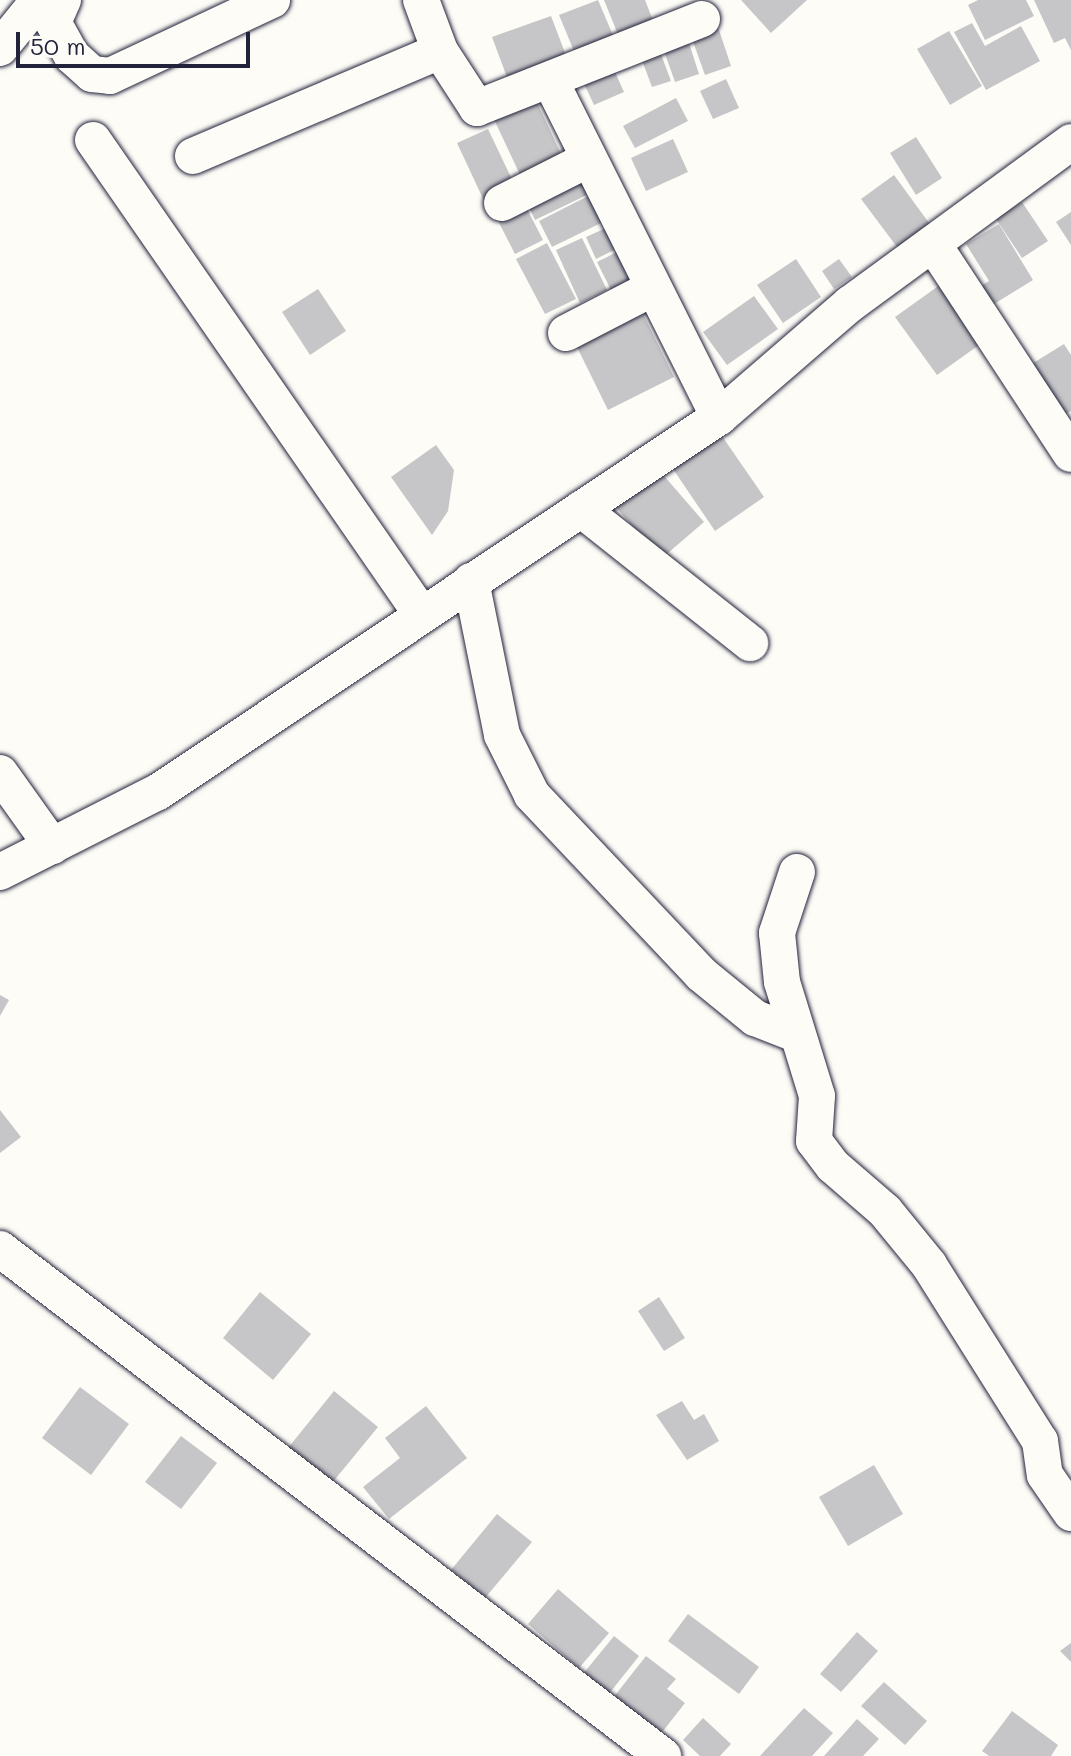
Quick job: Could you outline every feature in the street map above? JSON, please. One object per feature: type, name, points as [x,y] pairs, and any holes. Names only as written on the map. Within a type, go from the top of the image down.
[{"type":"street","points":[[5,32],[39,0]]},
{"type":"street","points":[[63,0],[53,22],[72,56],[92,74],[110,76],[272,0]]},
{"type":"street","points":[[428,2],[440,51],[477,108],[551,82],[702,19]]},
{"type":"street","points":[[193,156],[440,51]]},
{"type":"street","points":[[551,82],[719,417]]},
{"type":"street","points":[[93,140],[422,615]]},
{"type":"street","points":[[0,872],[158,792],[719,417],[850,304],[1071,142]]},
{"type":"street","points":[[502,203],[589,159]]},
{"type":"street","points":[[933,244],[1071,454]]},
{"type":"street","points":[[566,333],[653,288]]},
{"type":"street","points":[[581,509],[750,643]]},
{"type":"street","points":[[471,581],[502,735],[532,795],[701,974],[755,1018],[796,1034]]},
{"type":"street","points":[[0,773],[52,846]]},
{"type":"street","points":[[797,872],[777,933],[782,982],[817,1096],[814,1141],[833,1166],[885,1211],[929,1265],[1040,1441],[1045,1475],[1071,1513]]},
{"type":"street","points":[[0,1249],[663,1756]]},
{"type":"building","points":[[598,0],[615,40],[576,56],[559,15]]},
{"type":"building","points":[[604,0],[645,0],[654,23],[619,37]]},
{"type":"building","points":[[741,0],[807,0],[771,33]]},
{"type":"building","points":[[978,0],[1026,0],[1034,16],[985,40],[968,5]]},
{"type":"building","points":[[1034,0],[1071,0],[1071,50],[1065,38],[1054,43]]},
{"type":"building","points":[[551,16],[567,58],[508,80],[492,37]]},
{"type":"building","points":[[972,23],[985,46],[1021,26],[1040,61],[986,90],[954,32]]},
{"type":"building","points":[[718,27],[731,66],[705,75],[691,36]]},
{"type":"building","points":[[949,31],[982,86],[950,105],[917,49]]},
{"type":"building","points":[[688,40],[699,74],[675,82],[663,48]]},
{"type":"building","points":[[659,49],[671,81],[652,87],[640,55]]},
{"type":"building","points":[[611,63],[624,92],[594,105],[581,77]]},
{"type":"building","points":[[726,79],[739,108],[713,119],[700,91]]},
{"type":"building","points":[[533,94],[565,162],[523,181],[491,113]]},
{"type":"building","points":[[676,98],[688,121],[635,148],[623,126]]},
{"type":"building","points":[[488,129],[517,190],[486,205],[457,143]]},
{"type":"building","points":[[916,137],[942,178],[916,195],[890,153]]},
{"type":"building","points":[[673,139],[688,172],[646,191],[631,158]]},
{"type":"building","points":[[580,171],[591,193],[535,220],[524,197]]},
{"type":"building","points":[[894,175],[932,227],[900,251],[861,199]]},
{"type":"building","points":[[590,195],[603,222],[552,247],[539,221]]},
{"type":"building","points":[[522,199],[543,240],[515,254],[494,213]]},
{"type":"building","points":[[1022,202],[1048,241],[1022,258],[996,219]]},
{"type":"building","points":[[1071,212],[1071,245],[1056,222]]},
{"type":"building","points":[[999,224],[1033,280],[986,309],[974,290],[989,281],[966,244]]},
{"type":"building","points":[[606,228],[616,249],[596,259],[586,237]]},
{"type":"building","points":[[582,238],[607,290],[580,303],[556,250]]},
{"type":"building","points":[[547,243],[576,299],[545,314],[516,259]]},
{"type":"building","points":[[617,252],[631,281],[611,290],[597,262]]},
{"type":"building","points":[[796,259],[821,297],[783,323],[757,285]]},
{"type":"building","points":[[839,259],[852,277],[834,289],[822,271]]},
{"type":"building","points":[[951,277],[993,335],[937,375],[895,317]]},
{"type":"building","points":[[318,289],[346,331],[310,355],[282,312]]},
{"type":"building","points":[[754,296],[778,329],[727,365],[703,332]]},
{"type":"building","points":[[639,306],[674,377],[608,410],[573,339]]},
{"type":"building","points":[[1064,344],[1071,355],[1071,411],[1062,416],[1030,365]]},
{"type":"building","points":[[722,436],[764,497],[715,531],[673,469]]},
{"type":"building","points":[[436,445],[454,470],[448,511],[432,535],[391,477]]},
{"type":"building","points":[[659,470],[704,522],[661,559],[616,507]]},
{"type":"building","points":[[0,995],[9,1000],[0,1016]]},
{"type":"building","points":[[0,1110],[21,1137],[0,1153]]},
{"type":"building","points":[[260,1292],[311,1334],[273,1380],[223,1338]]},
{"type":"building","points":[[659,1297],[685,1338],[664,1351],[638,1311]]},
{"type":"building","points":[[80,1387],[129,1424],[91,1475],[42,1438]]},
{"type":"building","points":[[334,1391],[378,1427],[332,1483],[288,1448]]},
{"type":"building","points":[[682,1401],[694,1420],[704,1414],[719,1441],[687,1460],[656,1415]]},
{"type":"building","points":[[426,1406],[467,1458],[389,1519],[363,1487],[400,1458],[385,1438]]},
{"type":"building","points":[[181,1436],[217,1463],[181,1509],[145,1482]]},
{"type":"building","points":[[874,1465],[903,1514],[848,1546],[819,1497]]},
{"type":"building","points":[[497,1514],[532,1542],[485,1598],[451,1570]]},
{"type":"building","points":[[558,1589],[609,1633],[579,1668],[528,1624]]},
{"type":"building","points":[[688,1614],[759,1667],[739,1694],[668,1641]]},
{"type":"building","points":[[857,1632],[878,1651],[841,1692],[820,1674]]},
{"type":"building","points":[[614,1636],[639,1656],[608,1695],[583,1674]]},
{"type":"building","points":[[1071,1643],[1071,1662],[1060,1651]]},
{"type":"building","points":[[646,1656],[676,1679],[667,1689],[685,1703],[656,1740],[609,1703]]},
{"type":"building","points":[[884,1682],[927,1721],[905,1745],[861,1706]]},
{"type":"building","points":[[804,1708],[833,1733],[812,1756],[760,1756]]},
{"type":"building","points":[[1012,1711],[1058,1745],[1051,1756],[989,1756],[982,1751]]},
{"type":"building","points":[[703,1718],[731,1744],[720,1756],[700,1756],[683,1740]]},
{"type":"building","points":[[857,1719],[879,1739],[863,1756],[824,1756]]}]
